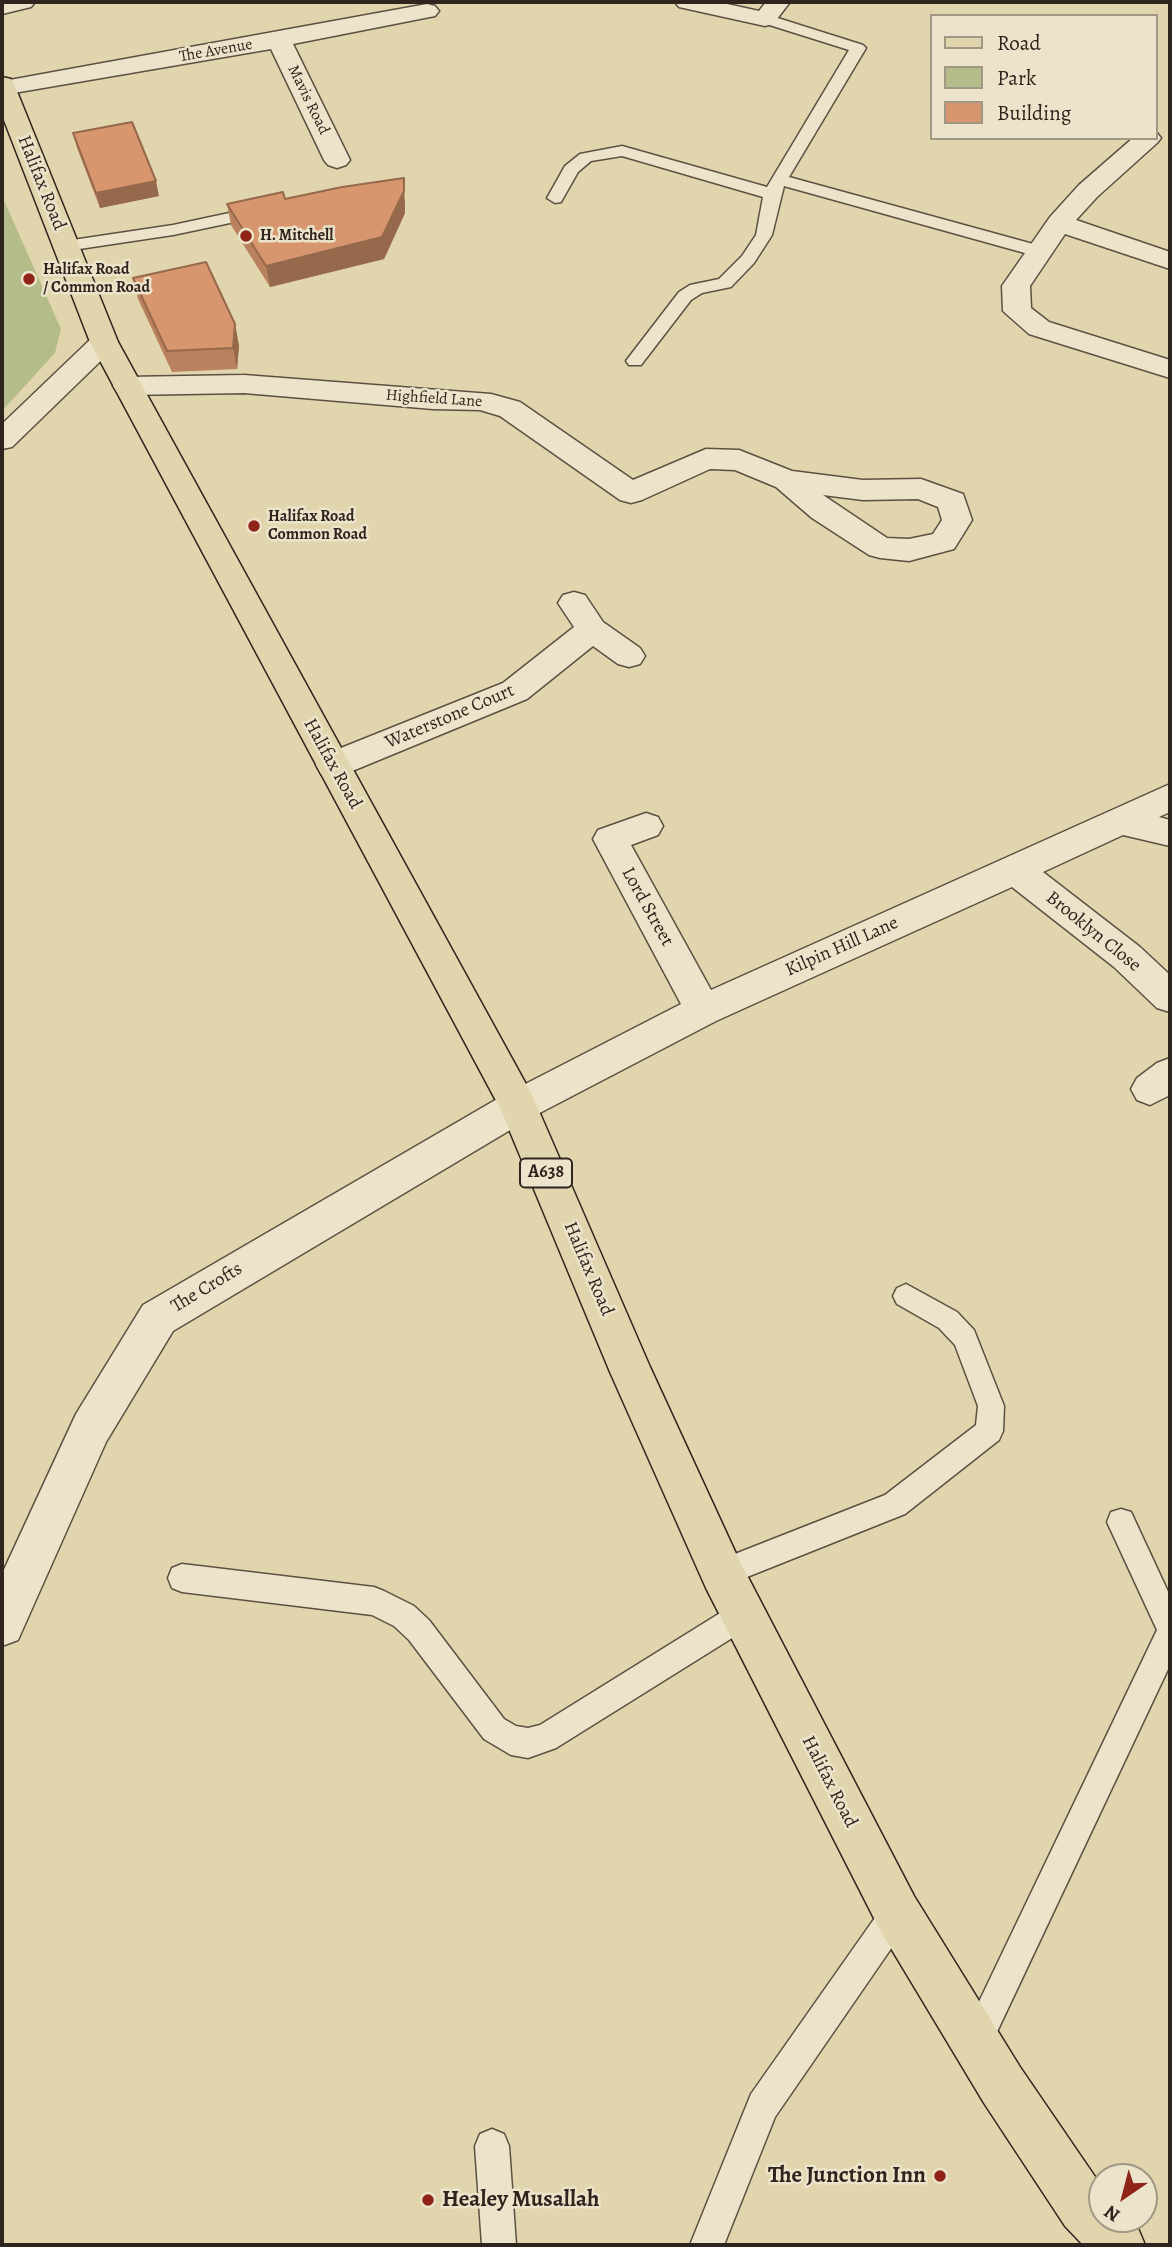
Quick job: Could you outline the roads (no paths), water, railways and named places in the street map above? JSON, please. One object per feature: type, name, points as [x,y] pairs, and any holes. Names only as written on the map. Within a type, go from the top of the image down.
[{"type":"main road","name":"Halifax Road","points":[[2,87],[104,342],[517,1106],[631,1372],[722,1573],[897,1913],[976,2042],[1084,2207],[1118,2245]]},
{"type":"street","points":[[2,7],[23,2]]},
{"type":"street","points":[[687,2],[772,10]]},
{"type":"street","name":"The Avenue","points":[[2,87],[279,40],[427,10]]},
{"type":"street","name":"Mavis Road","points":[[279,40],[337,160]]},
{"type":"street","points":[[1145,140],[1088,191],[1059,223],[1016,286],[1017,310],[1039,328],[1170,369]]},
{"type":"street","points":[[1059,223],[1170,261]]},
{"type":"street","points":[[2,440],[104,342]]},
{"type":"street","name":"Highfield Lane","points":[[127,386],[244,384],[433,400],[481,401],[510,409],[631,493],[706,459],[739,460],[788,480],[863,489],[921,489],[952,501],[957,520],[943,542],[909,550],[880,548],[823,511],[788,480]]},
{"type":"street","points":[[573,603],[592,630],[629,656]]},
{"type":"street","name":"Waterstone Court","points":[[333,765],[515,691],[592,630]]},
{"type":"street","name":"Kilpin Hill Lane","points":[[517,1106],[703,1010],[1170,797]]},
{"type":"street","points":[[1121,821],[1170,833]]},
{"type":"street","name":"Lord Street","points":[[646,827],[610,839],[703,1010]]},
{"type":"street","name":"Brooklyn Close","points":[[1015,870],[1127,957],[1170,996]]},
{"type":"street","name":"The Crofts","points":[[2,1624],[91,1428],[158,1318],[517,1106]]},
{"type":"lane","points":[[635,361],[691,291],[725,283],[748,259],[764,235],[776,187],[859,48],[772,10]]},
{"type":"lane","points":[[555,198],[571,169],[586,156],[622,151],[1038,251]]},
{"type":"lane","points":[[66,246],[173,230],[282,206]]},
{"type":"lane","points":[[722,1573],[895,1505],[989,1431],[991,1406],[965,1338],[947,1320],[906,1296]]},
{"type":"lane","points":[[1121,1522],[1170,1627]]},
{"type":"lane","points":[[182,1578],[374,1601],[404,1616],[419,1630],[494,1729],[511,1740],[528,1743],[546,1738],[743,1615]]},
{"type":"lane","points":[[976,2042],[1170,1634]]},
{"type":"lane","points":[[707,2245],[763,2106],[897,1913]]},
{"type":"lane","points":[[492,2146],[499,2245]]},
{"type":"place","name":"H. Mitchell","points":[[246,236]]},
{"type":"place","name":"Halifax Road / Common Road","points":[[29,279]]},
{"type":"place","name":"Halifax Road Common Road","points":[[254,526]]},
{"type":"place","name":"The Junction Inn","points":[[940,2176]]},
{"type":"place","name":"Healey Musallah","points":[[428,2200]]}]
